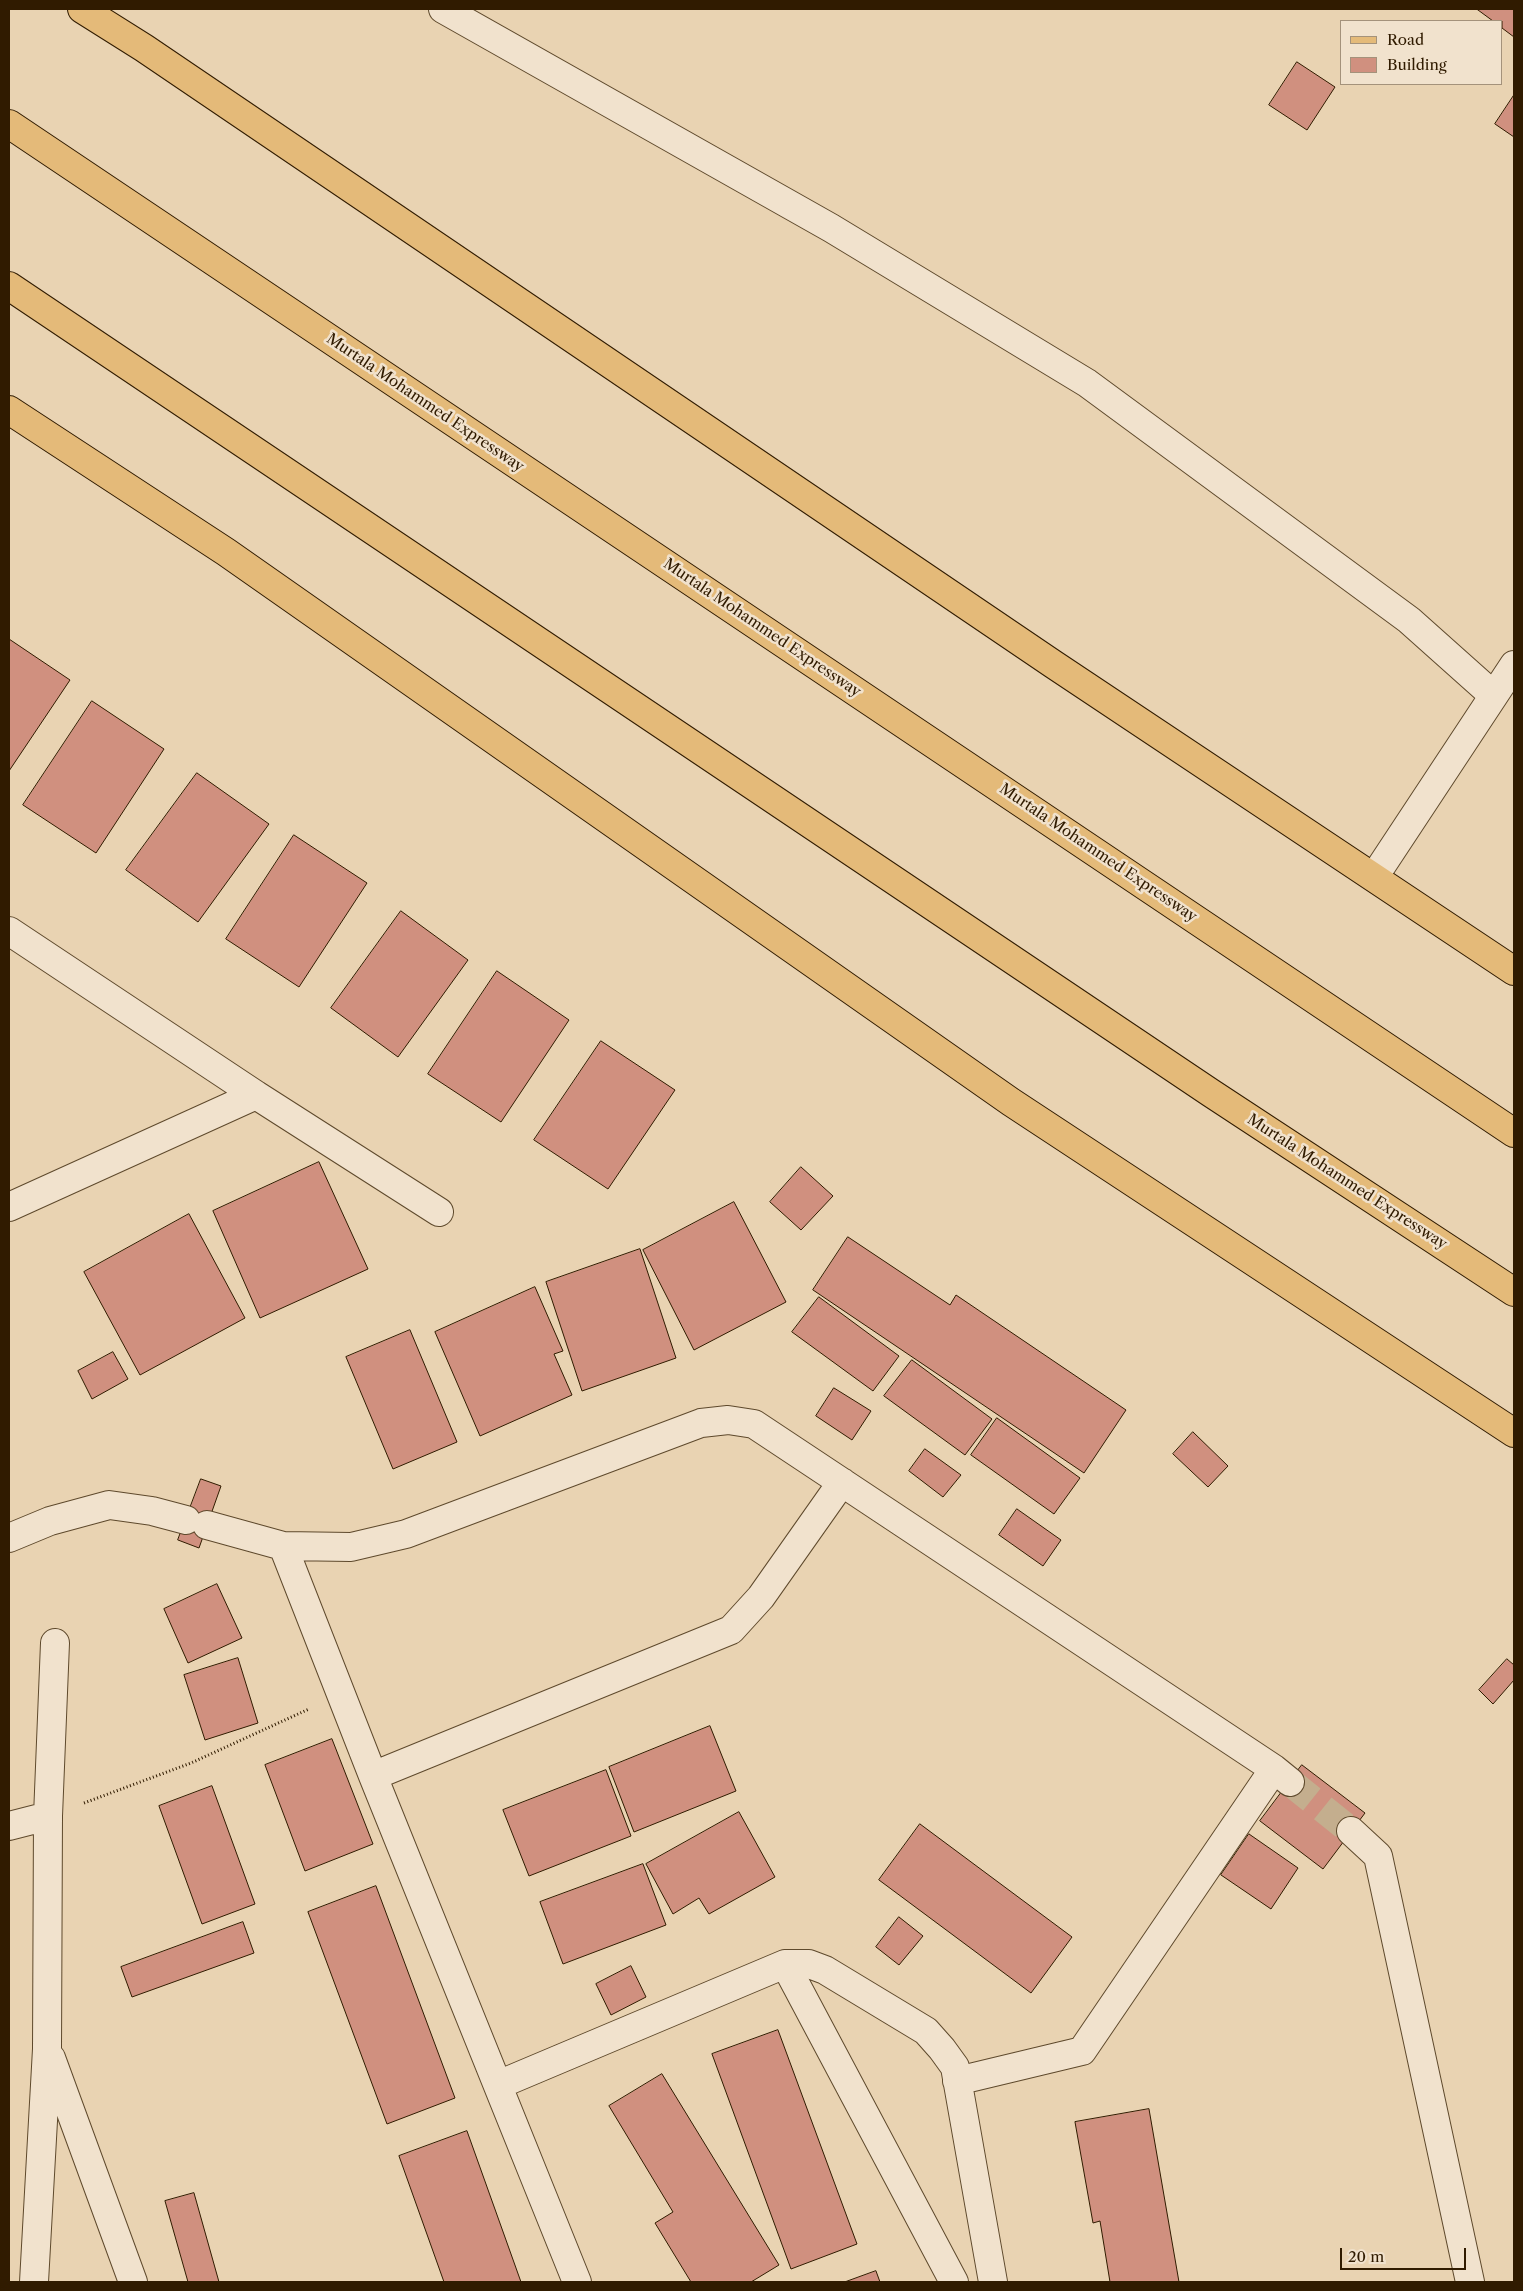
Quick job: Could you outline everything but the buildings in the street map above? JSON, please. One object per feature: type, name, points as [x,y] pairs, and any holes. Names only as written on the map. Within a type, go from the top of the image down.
[{"type":"main road","points":[[82,9],[144,48],[1053,664],[1514,971]]},
{"type":"main road","name":"Murtala Mohammed Expressway","points":[[9,124],[1514,1134]]},
{"type":"main road","name":"Murtala Mohammed Expressway","points":[[9,286],[1202,1087],[1514,1292]]},
{"type":"main road","points":[[9,410],[226,552],[1011,1102],[1514,1433]]},
{"type":"street","points":[[442,9],[831,228],[1087,383],[1409,620],[1493,695]]},
{"type":"street","points":[[1374,877],[1514,665]]},
{"type":"street","points":[[9,931],[256,1095],[439,1212]]},
{"type":"street","points":[[9,1207],[256,1095]]},
{"type":"street","points":[[9,1538],[50,1521],[109,1505],[152,1511],[283,1546],[351,1547],[406,1534],[701,1423],[728,1420],[754,1424],[1282,1775],[1082,2051],[957,2081]]},
{"type":"street","points":[[373,1776],[731,1630],[762,1597],[842,1482]]},
{"type":"street","points":[[283,1546],[373,1776],[577,2282]]},
{"type":"street","points":[[34,2282],[47,2049],[48,1816],[55,1644]]},
{"type":"street","points":[[9,1826],[48,1816]]},
{"type":"street","points":[[1351,1830],[1378,1856],[1470,2282]]},
{"type":"street","points":[[498,2085],[785,1964],[809,1964],[825,1970],[926,2031],[955,2067],[993,2282]]},
{"type":"street","points":[[785,1964],[954,2282]]},
{"type":"street","points":[[47,2049],[133,2282]]},
{"type":"path","points":[[48,1816],[191,1763],[342,1695]]},
{"type":"tunnel","points":[[1290,1782],[1351,1831]]}]
